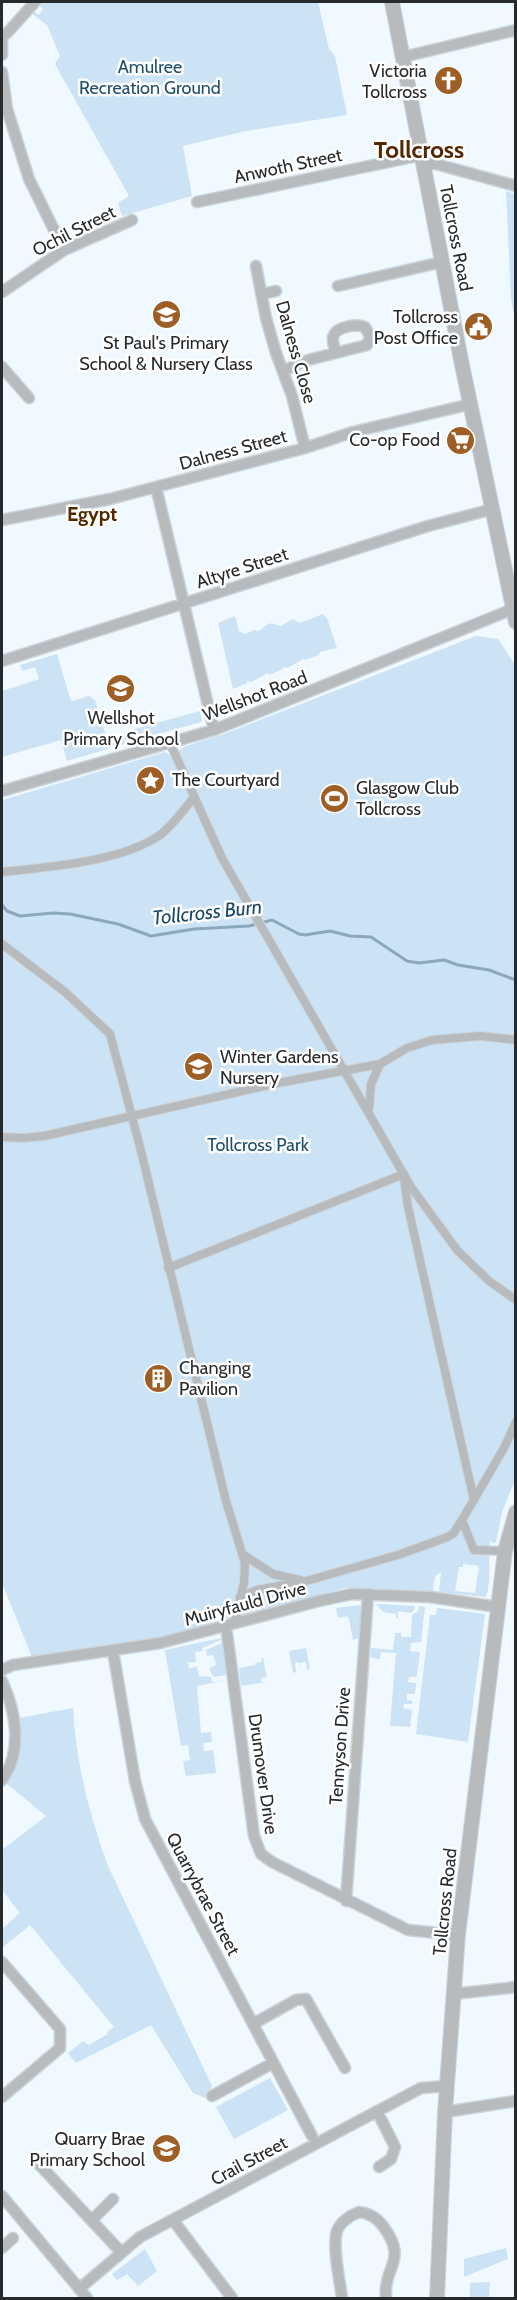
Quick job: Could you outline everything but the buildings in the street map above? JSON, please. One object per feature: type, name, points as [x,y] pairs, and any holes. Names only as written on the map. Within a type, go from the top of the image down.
[{"type":"street","points":[[2,55],[2,37],[35,2]]},
{"type":"street","name":"Tollcross Road","points":[[392,2],[442,262],[515,613]]},
{"type":"street","points":[[403,57],[516,30]]},
{"type":"street","points":[[2,72],[7,109],[29,179],[64,250]]},
{"type":"street","points":[[423,159],[516,186]]},
{"type":"street","name":"Anwoth Street","points":[[197,202],[423,159]]},
{"type":"street","name":"Ochil Street","points":[[2,292],[64,250],[132,220]]},
{"type":"street","points":[[338,286],[442,262]]},
{"type":"street","name":"Dalness Close","points":[[256,266],[266,318],[292,396],[305,448]]},
{"type":"street","points":[[262,294],[276,291]]},
{"type":"street","points":[[283,371],[308,360],[335,353]]},
{"type":"street","points":[[2,367],[29,398]]},
{"type":"street","name":"Dalness Street","points":[[2,520],[110,499],[305,448],[353,432],[471,404]]},
{"type":"street","points":[[156,487],[214,730]]},
{"type":"street","name":"Altyre Street","points":[[2,661],[436,523],[493,510]]},
{"type":"street","name":"Wellshot Road","points":[[2,791],[214,730],[445,638],[515,613]]},
{"type":"street","points":[[170,743],[222,858],[404,1174],[458,1250],[489,1281],[516,1300]]},
{"type":"street","points":[[2,872],[79,863],[137,847],[168,828],[194,797]]},
{"type":"street","points":[[2,944],[65,992],[108,1031],[132,1117],[226,1502],[244,1555],[245,1572],[240,1597],[230,1625]]},
{"type":"street","points":[[2,1137],[33,1138],[278,1083],[380,1064],[407,1048],[432,1040],[480,1036],[516,1040]]},
{"type":"street","points":[[369,1112],[371,1084],[380,1064]]},
{"type":"street","points":[[168,1268],[404,1174]]},
{"type":"street","points":[[404,1174],[410,1217],[474,1500]]},
{"type":"street","points":[[240,1597],[265,1588],[306,1581],[398,1555],[453,1534],[504,1448],[516,1422]]},
{"type":"street","name":"Tollcross Road","points":[[436,2298],[445,2112],[458,1935],[498,1607],[516,1512]]},
{"type":"street","points":[[462,1520],[474,1550],[510,1551]]},
{"type":"street","points":[[244,1555],[273,1574],[306,1581]]},
{"type":"street","name":"Muiryfauld Drive","points":[[2,1670],[13,1665],[160,1643],[329,1599],[368,1593],[430,1597],[498,1607]]},
{"type":"street","name":"Tennyson Drive","points":[[346,1901],[368,1593]]},
{"type":"street","name":"Drumover Drive","points":[[230,1625],[254,1836],[258,1849],[272,1862],[408,1930],[458,1935]]},
{"type":"street","name":"Quarrybrae Street","points":[[113,1651],[135,1781],[146,1819],[312,2136]]},
{"type":"street","points":[[2,1681],[13,1718],[15,1741],[12,1761],[2,1780]]},
{"type":"street","points":[[2,1962],[61,2032],[60,2048],[4,2090]]},
{"type":"street","points":[[453,1994],[516,1987]]},
{"type":"street","points":[[253,2024],[296,2000],[306,1999],[345,2068]]},
{"type":"street","points":[[212,2096],[273,2062]]},
{"type":"street","name":"Crail Street","points":[[79,2289],[140,2237],[421,2088],[447,2086]]},
{"type":"street","points":[[445,2112],[516,2101]]},
{"type":"street","points":[[377,2111],[395,2147],[391,2159],[379,2167]]},
{"type":"street","points":[[36,2161],[122,2252]]},
{"type":"street","points":[[2,2196],[87,2298]]},
{"type":"street","points":[[92,2220],[113,2199]]},
{"type":"street","points":[[342,2298],[337,2245],[338,2229],[346,2220],[359,2212],[369,2214],[381,2224],[395,2247],[393,2267],[386,2282],[386,2298]]},
{"type":"street","points":[[172,2220],[232,2298]]},
{"type":"street","points":[[2,2248],[13,2238]]},
{"type":"green space","name":"Amulree Recreation Ground","points":[[41,2],[318,2],[329,49],[335,56],[347,115],[246,131],[183,146],[192,196],[122,216],[118,203],[129,196],[55,64],[60,56],[47,25],[31,13],[33,11],[39,15],[43,9],[38,4]]},
{"type":"green space","points":[[506,191],[515,194],[515,321],[511,299]]},
{"type":"green space","points":[[323,614],[327,618],[337,648],[320,652],[319,655],[304,659],[287,668],[283,667],[283,669],[269,675],[268,673],[251,682],[247,681],[233,689],[218,623],[235,616],[239,631],[245,634],[254,630],[259,631],[269,624],[281,626],[293,619],[300,623]]},
{"type":"green space","name":"Tollcross Park","points":[[476,636],[498,639],[515,665],[516,1478],[502,1512],[496,1542],[492,1544],[490,1541],[486,1597],[439,1592],[441,1572],[435,1576],[433,1591],[346,1588],[222,1620],[216,1605],[206,1608],[211,1623],[165,1636],[32,1657],[2,1583],[2,800],[165,752],[171,756],[183,747],[224,734]],"holes":[[[463,1564],[479,1566],[475,1593],[455,1591],[459,1567],[463,1567]]]},
{"type":"green space","points":[[57,654],[72,701],[89,696],[95,700],[108,742],[126,737],[128,743],[67,761],[61,740],[2,757],[2,691],[39,679],[35,667],[22,671],[20,665]]},
{"type":"green space","points":[[200,711],[201,722],[134,741],[131,730]]},
{"type":"green space","points":[[376,1604],[415,1606],[415,1609],[411,1613],[398,1611],[398,1618],[396,1618],[396,1614],[383,1612]]},
{"type":"green space","points":[[361,1605],[359,1638],[353,1640],[349,1619],[347,1616],[338,1618],[336,1608]]},
{"type":"green space","points":[[419,1606],[425,1607],[421,1642],[411,1643],[410,1651],[420,1652],[417,1677],[409,1677],[408,1682],[416,1683],[415,1694],[407,1694],[407,1700],[413,1701],[412,1704],[404,1704],[403,1708],[412,1710],[410,1727],[390,1726],[396,1653],[381,1652],[380,1659],[371,1658],[371,1648],[393,1650],[395,1633],[401,1633],[401,1637],[411,1637],[412,1615],[418,1611]]},
{"type":"green space","points":[[437,1608],[485,1614],[468,1742],[416,1734],[430,1615],[436,1615]]},
{"type":"green space","points":[[221,1638],[202,1648],[203,1651],[195,1652],[196,1662],[188,1662],[189,1669],[197,1666],[199,1676],[211,1677],[212,1682],[227,1680],[197,1686],[201,1733],[211,1732],[212,1742],[203,1743],[204,1751],[213,1750],[216,1773],[186,1776],[183,1761],[190,1760],[188,1745],[181,1746],[165,1650]]},
{"type":"green space","points":[[222,1643],[226,1675],[213,1677],[209,1668],[216,1665],[213,1655],[207,1656],[206,1650]]},
{"type":"green space","points":[[306,1648],[310,1669],[307,1670],[306,1662],[300,1663],[301,1671],[299,1662],[295,1663],[296,1672],[293,1673],[289,1651]]},
{"type":"green space","points":[[261,1658],[263,1658],[267,1677],[261,1678],[261,1682],[268,1682],[241,1686],[239,1668],[262,1662]]},
{"type":"green space","points":[[73,1708],[81,1769],[89,1807],[101,1846],[108,1866],[212,2086],[205,2098],[193,2093],[151,2025],[76,2063],[68,2053],[83,2041],[89,2045],[108,2034],[107,2032],[114,2027],[30,1925],[2,1948],[2,1929],[20,1913],[2,1890],[2,1850],[46,1816],[7,1784],[20,1752],[19,1718]]},
{"type":"green space","points":[[270,2078],[288,2110],[234,2139],[216,2107]]},
{"type":"green space","points":[[506,2248],[508,2259],[464,2277],[464,2259]]},
{"type":"green space","points":[[145,2249],[157,2271],[138,2286],[127,2274],[117,2280],[112,2274]]},
{"type":"green space","points":[[490,2282],[489,2298],[470,2298],[470,2283]]},
{"type":"waterway","name":"Tollcross Burn","points":[[2,905],[7,911],[20,916],[70,914],[118,924],[151,936],[194,929],[249,926],[272,920],[299,934],[330,931],[350,936],[371,937],[407,961],[419,963],[444,960],[458,965],[489,970],[516,980]]},
{"type":"place","name":"Victoria Tollcross","points":[[448,81]]},
{"type":"place","name":"St Paul's Primary School & Nursery Class","points":[[166,314]]},
{"type":"place","name":"Tollcross Post Office","points":[[479,327]]},
{"type":"place","name":"Co-op Food","points":[[461,440]]},
{"type":"place","name":"Wellshot Primary School","points":[[121,689]]},
{"type":"place","name":"The Courtyard","points":[[151,780]]},
{"type":"place","name":"Glasgow Club Tollcross","points":[[335,798]]},
{"type":"place","name":"Winter Gardens Nursery","points":[[199,1067]]},
{"type":"place","name":"Changing Pavilion","points":[[158,1378]]},
{"type":"place","name":"Quarry Brae Primary School","points":[[166,2149]]},
{"type":"district","name":"Tollcross","points":[[419,150]]},
{"type":"district","name":"Egypt","points":[[92,514]]}]
